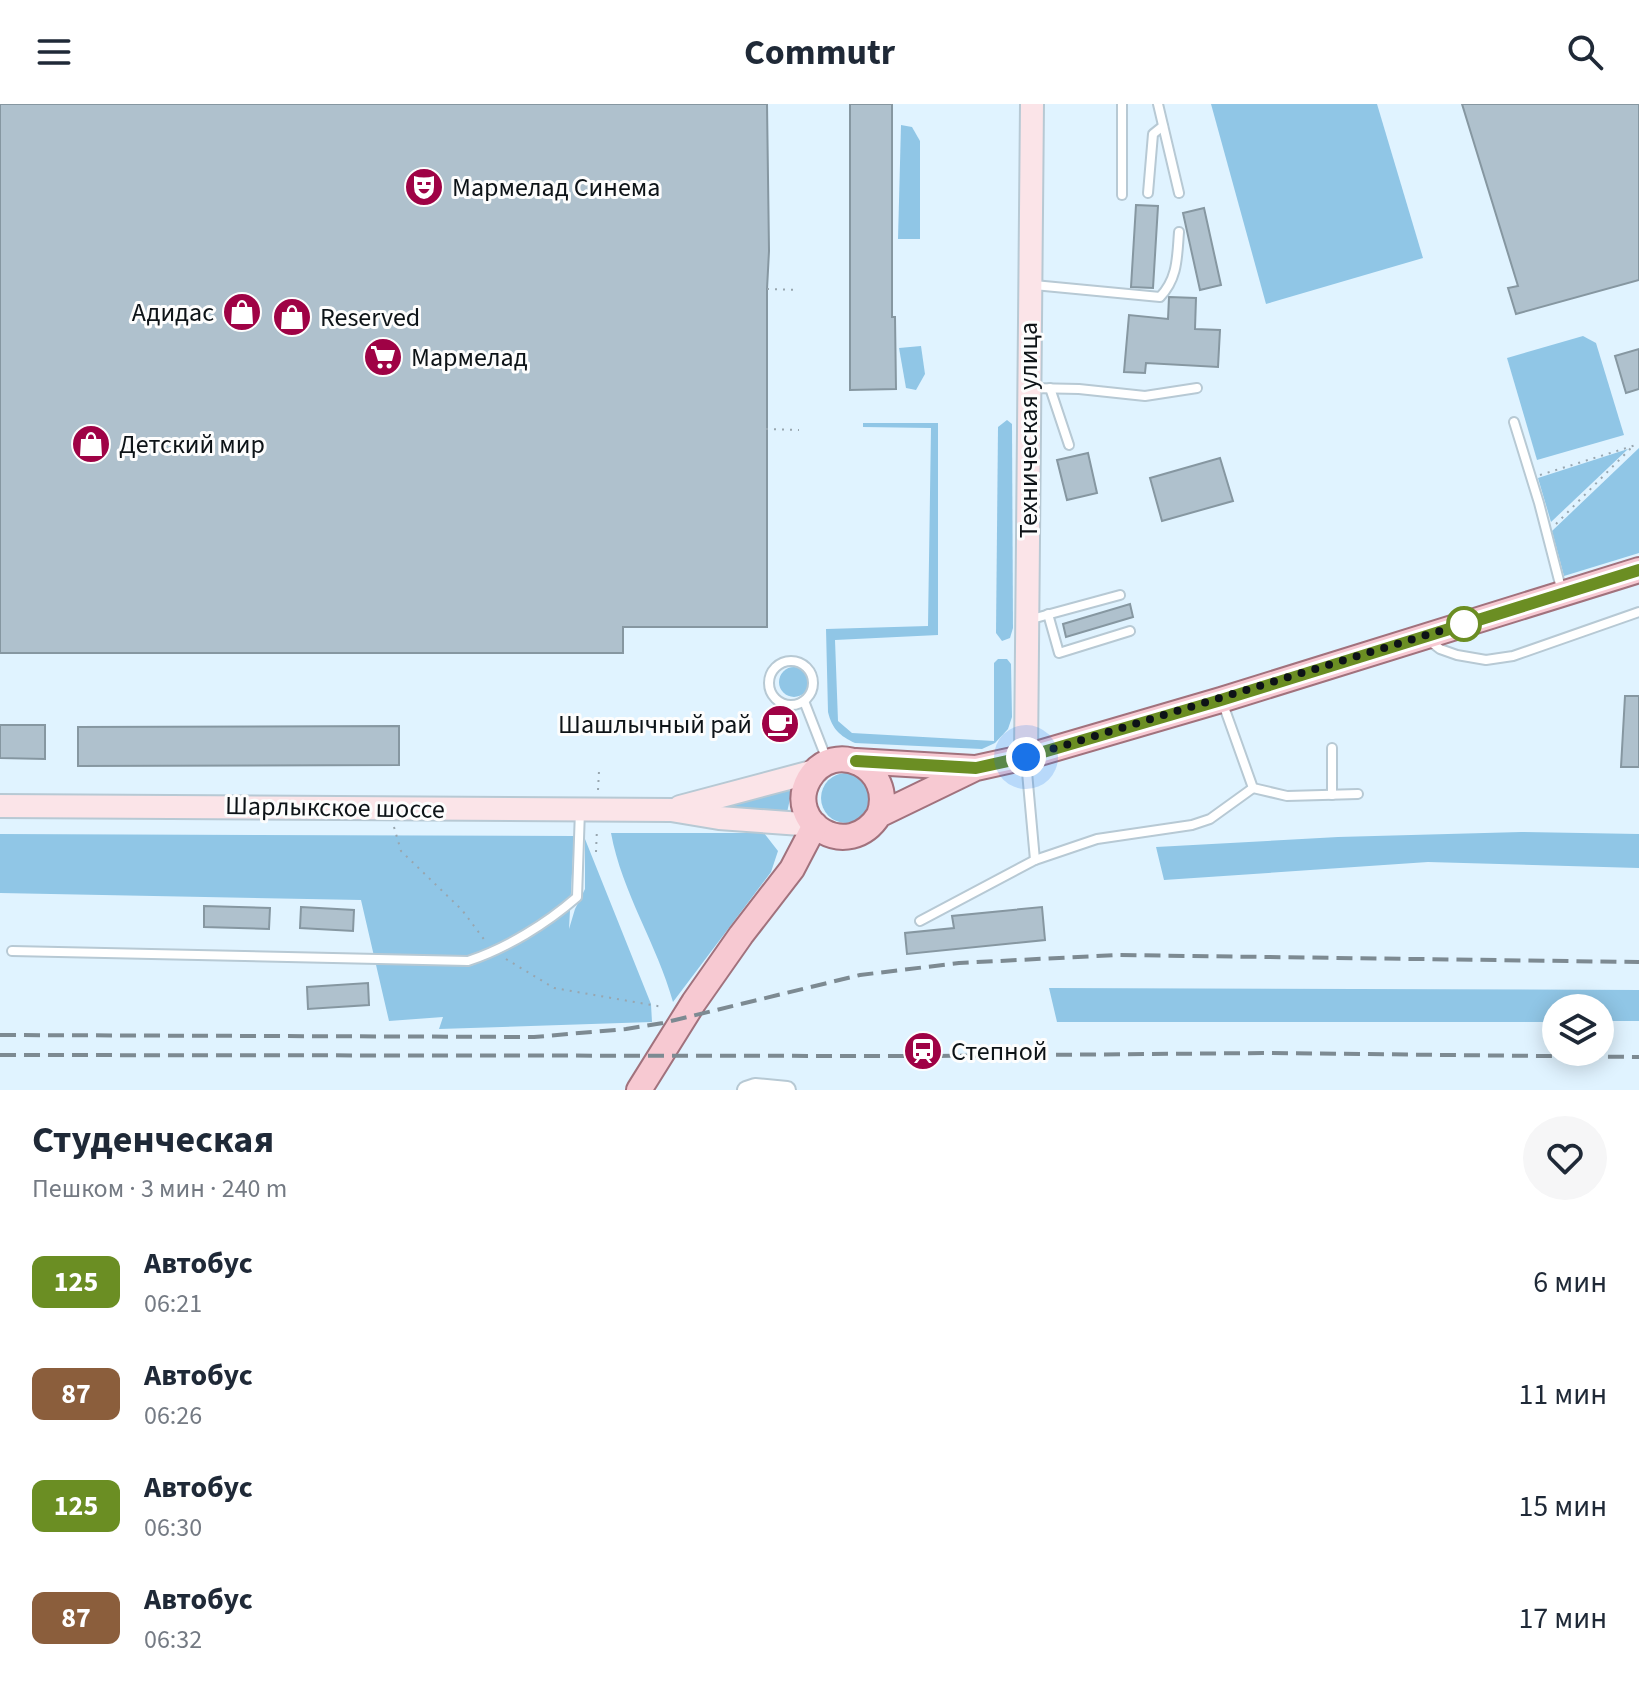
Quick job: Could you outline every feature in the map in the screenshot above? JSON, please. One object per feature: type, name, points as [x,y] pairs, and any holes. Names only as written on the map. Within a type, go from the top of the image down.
[{"type":"main road","points":[[792,869],[868,829],[879,815],[976,768],[1026,757],[1221,700],[1639,570]]},
{"type":"main road","points":[[853,837],[832,836],[815,825],[805,808],[809,779],[822,767],[842,759],[976,768]]},
{"type":"main road","points":[[856,761],[868,769],[881,787],[879,815]]},
{"type":"main road","points":[[639,1090],[694,1002],[792,869],[815,825]]},
{"type":"street","name":"Техническая улица","points":[[1026,757],[1038,617],[1040,388],[1029,285],[1032,104]]},
{"type":"street","name":"Шарлыкское шоссе","points":[[671,810],[822,767]]},
{"type":"street","name":"Шарлыкское шоссе","points":[[0,806],[671,810],[732,820],[815,825]]},
{"type":"street","points":[[746,1090],[755,1087],[787,1090]]},
{"type":"lane","points":[[1122,104],[1122,195]]},
{"type":"lane","points":[[1158,104],[1179,193]]},
{"type":"lane","points":[[1148,193],[1153,134],[1163,126]]},
{"type":"lane","points":[[1029,285],[1160,297],[1170,287],[1176,272],[1179,232]]},
{"type":"lane","points":[[1040,388],[1145,396],[1197,388]]},
{"type":"lane","points":[[1040,388],[1069,445]]},
{"type":"lane","points":[[1514,422],[1562,593]]},
{"type":"lane","points":[[1120,595],[1038,617],[1059,653],[1130,631]]},
{"type":"lane","points":[[1423,636],[1440,649],[1486,660],[1513,656],[1639,612]]},
{"type":"lane","points":[[795,661],[805,666],[812,675],[812,690],[804,701],[793,705],[782,703],[771,693],[769,681],[774,670],[783,662],[795,661]]},
{"type":"lane","points":[[1221,700],[1253,788]]},
{"type":"lane","points":[[804,701],[822,767]]},
{"type":"lane","points":[[1332,748],[1332,795]]},
{"type":"lane","points":[[1026,757],[1035,860]]},
{"type":"lane","points":[[920,921],[1035,860],[1097,839],[1192,825],[1210,819],[1253,788],[1287,796],[1358,794]]},
{"type":"lane","points":[[12,951],[468,961],[485,955],[555,916],[577,897],[580,809]]},
{"type":"path","points":[[767,289],[799,290]]},
{"type":"path","points":[[766,429],[799,430]]},
{"type":"path","points":[[1531,478],[1637,444]]},
{"type":"path","points":[[1547,533],[1637,444]]},
{"type":"path","points":[[596,852],[597,830]]},
{"type":"shaded area","points":[[1211,104],[1377,104],[1423,258],[1266,304]]},
{"type":"shaded area","points":[[901,125],[912,127],[920,141],[920,239],[898,239]]},
{"type":"shaded area","points":[[1583,336],[1596,343],[1624,435],[1537,460],[1507,358]]},
{"type":"shaded area","points":[[921,346],[925,374],[916,390],[906,388],[899,348]]},
{"type":"shaded area","points":[[1007,420],[1012,424],[1013,628],[1010,638],[1002,641],[996,633],[998,427]]},
{"type":"shaded area","points":[[863,423],[938,423],[938,635],[835,640],[838,721],[852,733],[994,741],[994,663],[998,659],[1007,659],[1011,664],[1012,717],[1008,729],[995,743],[982,749],[855,743],[837,731],[830,718],[826,629],[928,626],[931,428],[863,427]]},
{"type":"shaded area","points":[[1639,448],[1639,553],[1564,576],[1552,531]]},
{"type":"shaded area","points":[[1628,449],[1551,522],[1538,478]]},
{"type":"shaded area","points":[[794,667],[805,671],[809,682],[805,693],[794,697],[783,693],[779,682],[783,671]]},
{"type":"shaded area","points":[[846,773],[863,781],[871,798],[863,815],[846,823],[829,815],[821,798],[829,781]]},
{"type":"shaded area","points":[[793,785],[786,817],[722,806]]},
{"type":"shaded area","points":[[1521,832],[1639,834],[1639,868],[1428,862],[1164,880],[1156,847],[1338,837]]},
{"type":"shaded area","points":[[611,833],[764,833],[778,851],[771,872],[673,1002],[623,877]]},
{"type":"shaded area","points":[[0,834],[574,836],[569,929],[585,889],[585,839],[651,1004],[652,1022],[439,1029],[443,1017],[389,1021],[361,900],[0,893]]},
{"type":"shaded area","points":[[1049,988],[1639,990],[1639,1021],[1614,1021],[1614,994],[1542,994],[1542,1022],[1057,1022]]},
{"type":"building","name":"Мармелад","points":[[0,104],[767,104],[767,627],[623,627],[623,653],[0,653]]},
{"type":"building","points":[[850,104],[892,104],[892,317],[895,317],[896,389],[850,390]]},
{"type":"building","points":[[1462,104],[1639,104],[1639,280],[1516,314],[1508,288],[1518,286]]},
{"type":"building","points":[[1136,205],[1158,206],[1153,288],[1131,287]]},
{"type":"building","points":[[1204,208],[1221,285],[1200,290],[1183,213]]},
{"type":"building","points":[[1169,297],[1196,298],[1195,329],[1220,330],[1218,367],[1146,363],[1145,373],[1124,372],[1129,315],[1168,319]]},
{"type":"building","points":[[1639,349],[1639,389],[1626,393],[1615,356]]},
{"type":"building","points":[[1088,453],[1097,493],[1067,500],[1057,460]]},
{"type":"building","points":[[1220,458],[1233,501],[1162,521],[1150,478]]},
{"type":"building","points":[[1130,604],[1133,617],[1066,637],[1063,624]]},
{"type":"building","points":[[1625,696],[1639,696],[1639,767],[1621,767]]},
{"type":"building","name":"Шашлычный рай","points":[[795,713],[795,735],[766,736],[766,714]]},
{"type":"building","points":[[0,725],[45,725],[45,759],[0,758]]},
{"type":"building","points":[[399,726],[399,765],[78,766],[78,727]]},
{"type":"building","points":[[204,906],[270,908],[269,929],[204,927]]},
{"type":"building","points":[[301,907],[354,910],[353,931],[300,928]]},
{"type":"building","points":[[1042,907],[1045,940],[907,954],[905,933],[954,928],[952,916]]},
{"type":"building","points":[[368,983],[369,1005],[308,1009],[307,987]]},
{"type":"railway","points":[[0,1035],[534,1037],[663,1023],[860,975],[959,963],[1117,955],[1639,962]]},
{"type":"railway","points":[[0,1055],[923,1056],[1263,1053],[1639,1057]]},
{"type":"bus line","name":"125","points":[[856,761],[976,768],[1026,757],[1639,570]]},
{"type":"place","name":"Мармелад Синема","points":[[424,187]]},
{"type":"place","name":"Адидас","points":[[242,312]]},
{"type":"place","name":"Reserved","points":[[292,317]]},
{"type":"place","name":"Мармелад","points":[[383,357]]},
{"type":"place","name":"Детский мир","points":[[91,444]]},
{"type":"place","name":"Шашлычный рай","points":[[780,724]]},
{"type":"place","name":"Степной","points":[[923,1051]]},
{"type":"route","points":[[1026,757],[1464,624]]}]
